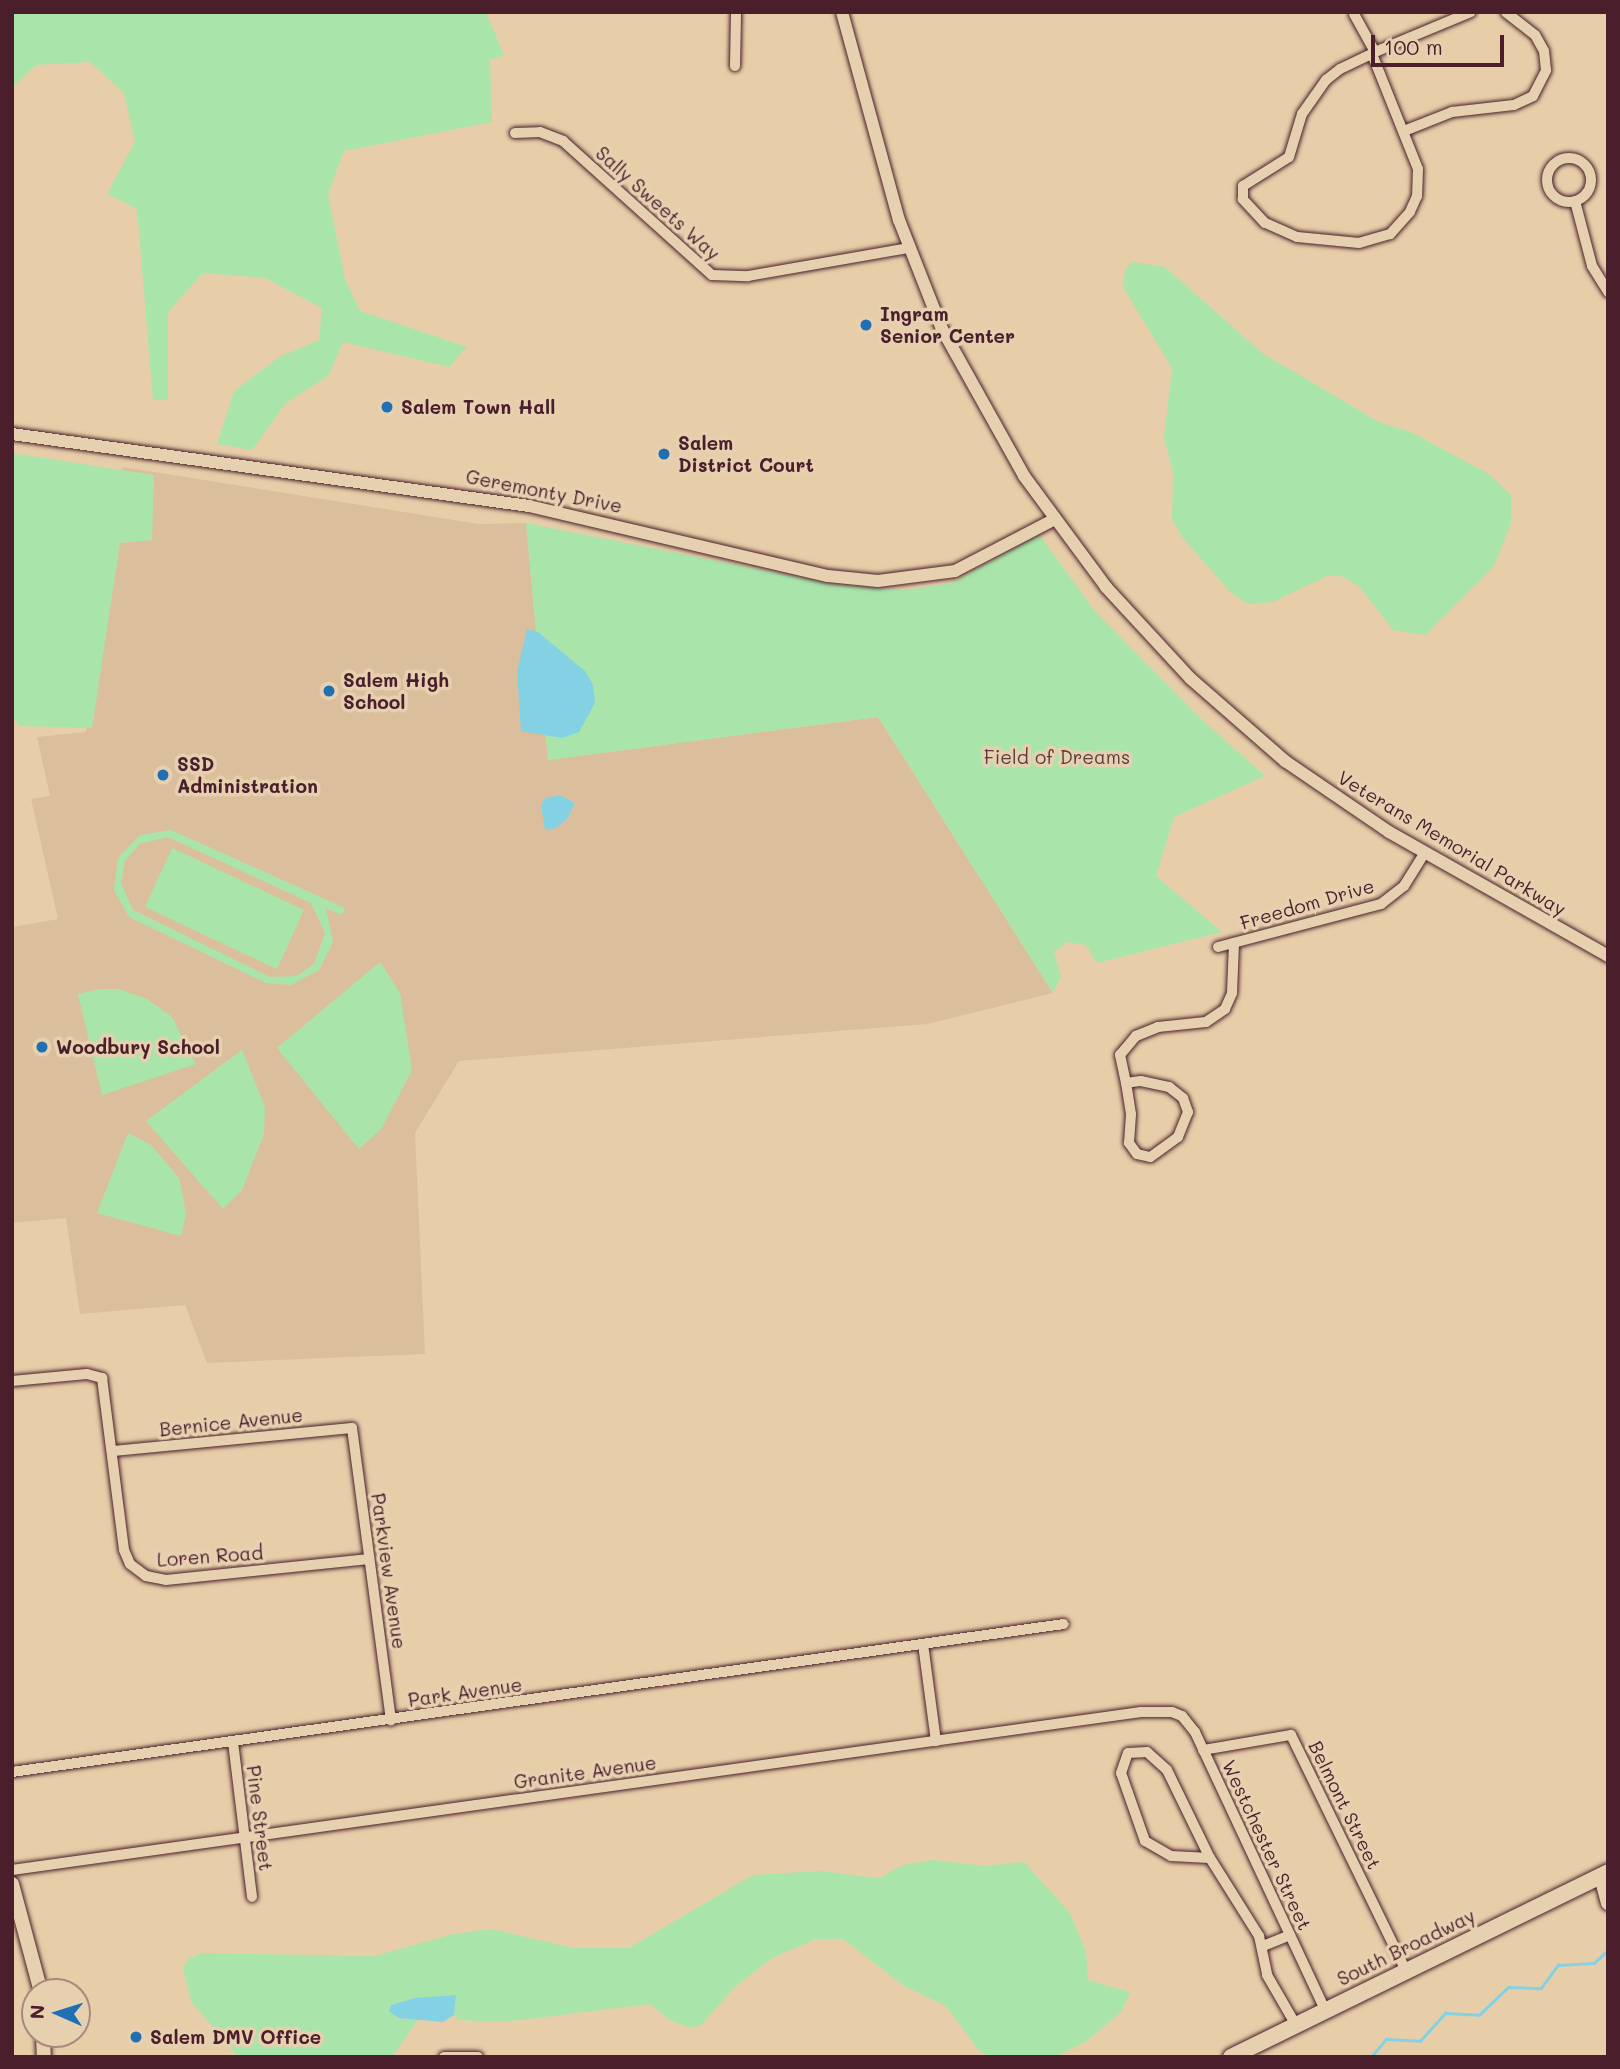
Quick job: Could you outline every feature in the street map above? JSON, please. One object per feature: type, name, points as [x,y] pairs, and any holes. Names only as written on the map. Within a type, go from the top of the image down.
[{"type":"main road","name":"South Broadway","points":[[1231,2057],[1406,1971],[1606,1878]]},
{"type":"main road","points":[[1606,1878],[1608,1903]]},
{"type":"main road","points":[[12,1884],[37,1978]]},
{"type":"street","points":[[735,66],[736,12]]},
{"type":"street","name":"Veterans Memorial Parkway","points":[[842,12],[908,248],[976,397],[1053,520],[1134,618],[1237,722],[1336,798],[1425,853],[1608,956]]},
{"type":"street","points":[[1354,14],[1373,53],[1418,169],[1417,196],[1400,225],[1380,239],[1329,242],[1282,233],[1265,223],[1243,199],[1247,182],[1289,157],[1302,114],[1326,80],[1373,53],[1471,12]]},
{"type":"street","points":[[1404,131],[1452,112],[1514,105],[1532,96],[1546,70],[1544,51],[1535,35],[1506,12]]},
{"type":"street","name":"Sally Sweets Way","points":[[515,133],[547,133],[563,141],[712,275],[748,276],[908,248]]},
{"type":"street","points":[[1564,159],[1582,162],[1590,174],[1587,193],[1575,201],[1560,200],[1549,187],[1550,169],[1564,159]]},
{"type":"street","points":[[1575,201],[1592,266],[1608,292]]},
{"type":"street","name":"Geremonty Drive","points":[[12,434],[529,506],[816,573],[866,580],[905,580],[955,571],[1053,520]]},
{"type":"street","name":"Freedom Drive","points":[[1218,947],[1381,904],[1404,886],[1425,853]]},
{"type":"street","points":[[1126,1083],[1161,1083],[1187,1105],[1183,1130],[1150,1157],[1137,1154],[1129,1143],[1131,1114],[1120,1055],[1136,1036],[1158,1027],[1206,1022],[1225,1009],[1232,993],[1234,943]]},
{"type":"street","name":"Loren Road","points":[[12,1381],[100,1376],[106,1388],[124,1550],[134,1569],[146,1576],[166,1580],[369,1559]]},
{"type":"street","name":"Bernice Avenue","points":[[113,1451],[352,1428]]},
{"type":"street","name":"Parkview Avenue","points":[[352,1428],[391,1720]]},
{"type":"street","name":"Park Avenue","points":[[12,1772],[1064,1624]]},
{"type":"street","points":[[923,1644],[936,1741]]},
{"type":"street","name":"Granite Avenue","points":[[12,1870],[1162,1711]]},
{"type":"street","name":"Westchester Street","points":[[1162,1711],[1182,1716],[1203,1750],[1325,2010]]},
{"type":"street","name":"Belmont Street","points":[[1203,1750],[1291,1735],[1406,1971]]},
{"type":"street","name":"Pine Street","points":[[233,1742],[252,1898]]},
{"type":"street","points":[[1210,1858],[1171,1856],[1145,1841],[1121,1773],[1128,1753],[1141,1750],[1161,1762],[1210,1858],[1263,1946],[1267,1975],[1296,2025]]},
{"type":"street","points":[[1263,1946],[1290,1935]]},
{"type":"street","points":[[444,2057],[478,2057]]},
{"type":"shaded area","points":[[123,467],[479,524],[526,523],[548,760],[878,717],[1053,993],[928,1024],[459,1061],[415,1133],[425,1354],[207,1363],[185,1305],[80,1314],[66,1218],[12,1223],[12,927],[58,919],[31,799],[50,796],[37,737],[86,732]]},
{"type":"green space","points":[[486,12],[504,55],[490,60],[492,122],[344,151],[328,194],[345,279],[360,311],[467,347],[449,367],[343,342],[328,376],[285,404],[252,450],[217,444],[234,391],[279,357],[319,340],[322,308],[265,278],[203,273],[168,312],[168,400],[153,400],[137,209],[107,194],[135,142],[124,93],[90,62],[36,65],[12,88],[12,14]]},
{"type":"green space","points":[[1132,262],[1165,267],[1262,353],[1379,422],[1411,432],[1489,474],[1511,495],[1511,523],[1494,566],[1425,635],[1393,630],[1359,586],[1341,576],[1327,576],[1273,602],[1248,604],[1230,592],[1182,537],[1172,519],[1173,474],[1164,437],[1172,368],[1123,287],[1125,270]]},
{"type":"green space","points":[[12,453],[154,475],[152,540],[120,543],[92,728],[19,726],[12,716]]},
{"type":"green space","name":"Field of Dreams","points":[[526,523],[839,585],[906,590],[952,583],[1039,534],[1094,610],[1197,715],[1265,776],[1174,817],[1156,876],[1222,932],[1097,963],[1086,945],[1067,942],[1054,952],[1061,976],[1053,993],[878,717],[548,760]]},
{"type":"green space","points":[[171,830],[345,908],[342,915],[326,908],[333,942],[319,970],[291,985],[266,983],[129,917],[114,890],[118,858],[140,835]],"holes":[[[168,837],[311,903],[325,933],[314,964],[297,976],[270,977],[133,910],[121,883],[125,861],[140,844]]]},
{"type":"green space","points":[[172,848],[304,910],[277,969],[145,907]]},
{"type":"green space","points":[[380,962],[400,993],[412,1070],[382,1128],[359,1149],[277,1048]]},
{"type":"green space","points":[[101,989],[119,989],[147,999],[172,1017],[196,1064],[102,1095],[78,994]]},
{"type":"green space","points":[[242,1050],[265,1107],[264,1134],[242,1190],[223,1209],[146,1121]]},
{"type":"green space","points":[[128,1133],[151,1145],[179,1178],[186,1213],[181,1236],[97,1213]]},
{"type":"green space","points":[[933,1860],[984,1866],[1024,1862],[1070,1913],[1086,1952],[1088,1980],[1130,1992],[1121,2012],[1087,2041],[1055,2057],[990,2057],[979,2051],[946,2006],[904,1986],[843,1939],[816,1939],[772,1958],[735,1987],[702,2024],[692,2028],[671,2021],[650,2004],[504,2022],[458,2020],[454,2015],[455,1995],[398,2018],[418,2020],[392,2057],[238,2057],[191,2001],[183,1969],[189,1958],[202,1953],[375,1956],[453,1934],[491,1929],[574,1948],[629,1948],[753,1875],[820,1871],[879,1878],[903,1865]]},
{"type":"water","points":[[527,629],[538,632],[586,672],[593,685],[595,703],[579,732],[562,738],[521,731],[517,672]]},
{"type":"water","points":[[560,795],[575,803],[567,819],[556,828],[545,830],[541,805],[545,798]]},
{"type":"water","points":[[456,1995],[454,2015],[443,2022],[398,2018],[389,2011],[391,2005],[415,1998]]},
{"type":"waterway","points":[[1371,2057],[1386,2039],[1420,2041],[1445,2013],[1479,2015],[1508,1987],[1541,1988],[1558,1965],[1594,1963],[1608,1950]]},
{"type":"place","name":"Ingram Senior Center","points":[[866,325]]},
{"type":"place","name":"Salem Town Hall","points":[[387,407]]},
{"type":"place","name":"Salem District Court","points":[[664,454]]},
{"type":"place","name":"Salem High School","points":[[329,691]]},
{"type":"place","name":"SSD Administration","points":[[163,775]]},
{"type":"place","name":"Woodbury School","points":[[42,1047]]},
{"type":"place","name":"Salem DMV Office","points":[[136,2037]]}]
